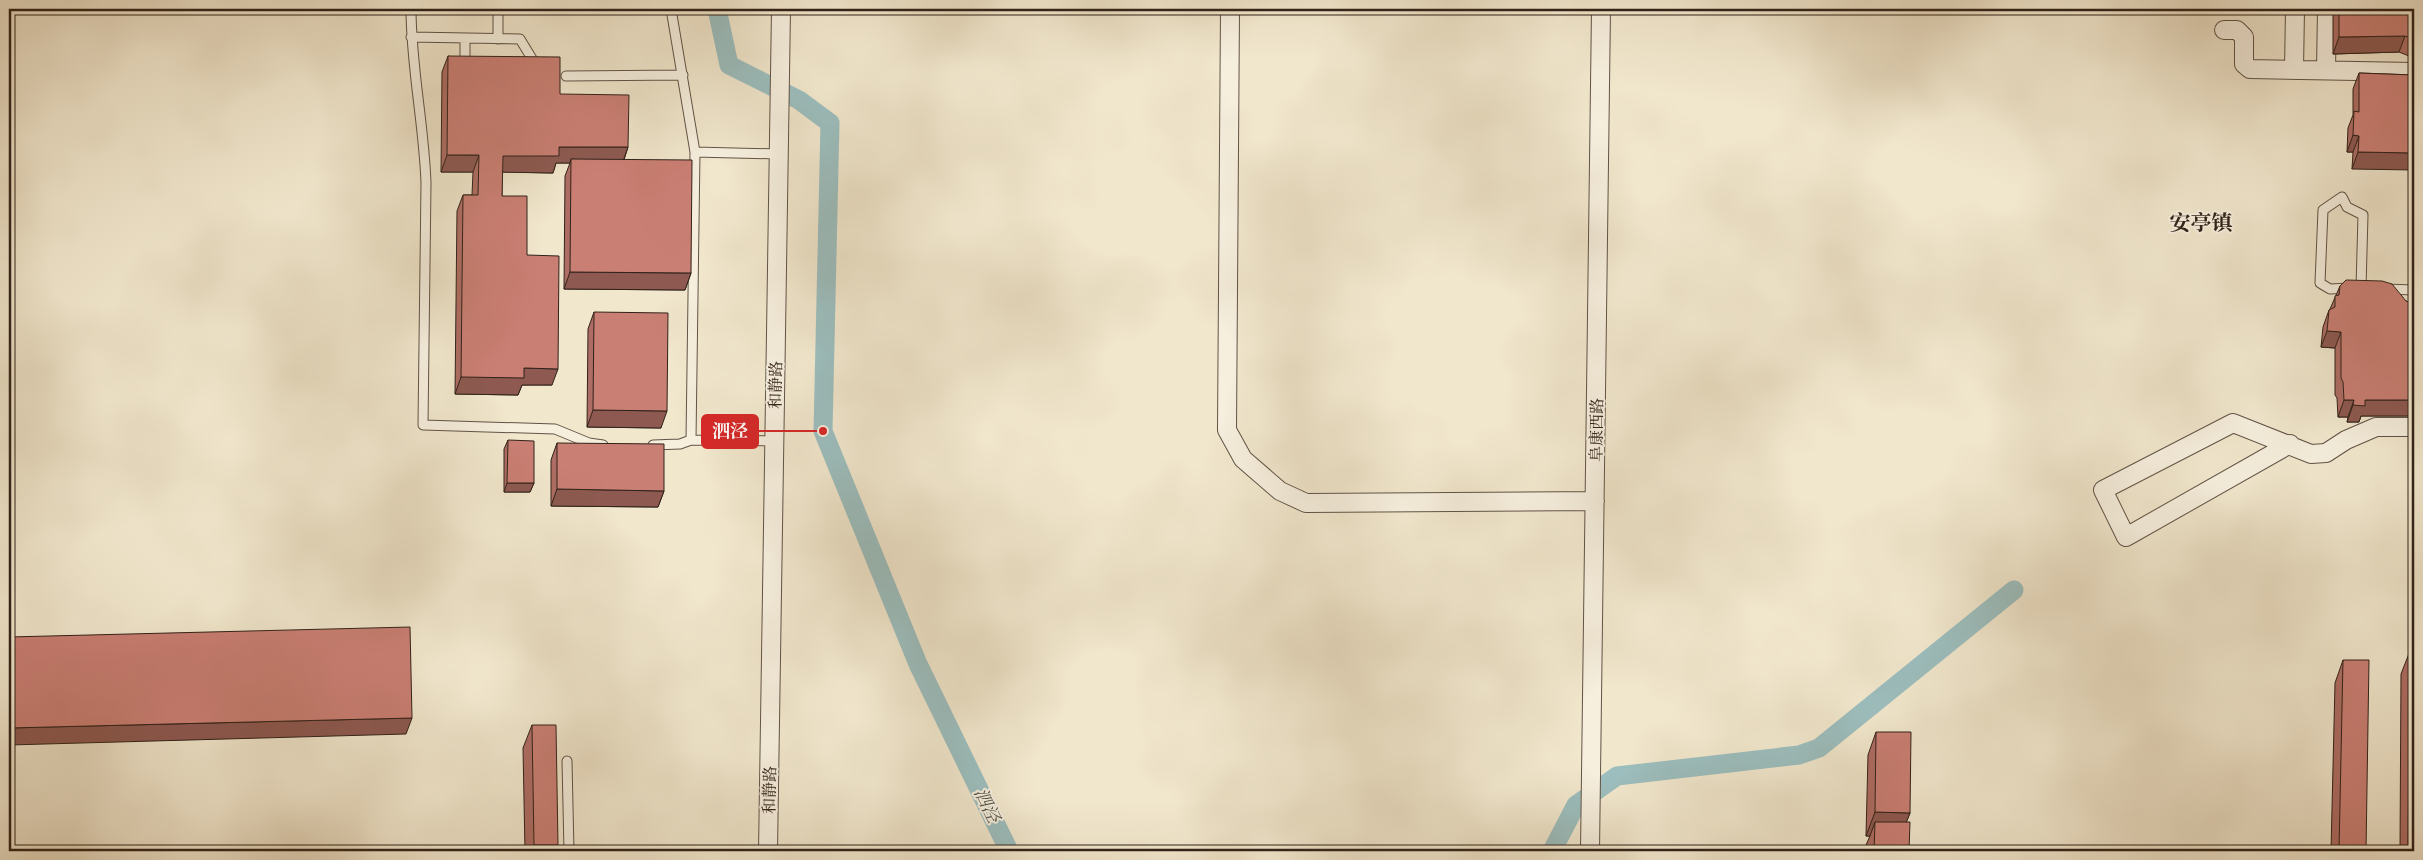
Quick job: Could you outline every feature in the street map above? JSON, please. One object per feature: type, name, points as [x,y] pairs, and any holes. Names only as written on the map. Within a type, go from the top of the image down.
[{"type":"street","name":"和静路","points":[[768,851],[782,9]]},
{"type":"street","points":[[1230,9],[1227,430],[1243,459],[1280,491],[1306,503],[1595,501]]},
{"type":"street","name":"阜康西路","points":[[1590,851],[1601,9]]},
{"type":"street","points":[[2294,70],[2295,9]]},
{"type":"street","points":[[2326,70],[2327,9]]},
{"type":"street","points":[[2224,30],[2237,30],[2244,37],[2244,64],[2250,69],[2414,72]]},
{"type":"street","points":[[2290,444],[2126,537],[2103,490],[2233,423],[2290,444],[2311,454],[2326,453],[2346,440],[2376,427],[2414,427]]},
{"type":"lane","points":[[411,9],[411,38],[425,152],[426,183],[423,425],[555,429],[589,443],[610,445]]},
{"type":"lane","points":[[498,9],[498,39]]},
{"type":"lane","points":[[670,9],[695,152],[691,440]]},
{"type":"lane","points":[[411,38],[520,39],[534,62]]},
{"type":"lane","points":[[464,38],[465,68]]},
{"type":"lane","points":[[566,76],[683,75]]},
{"type":"lane","points":[[695,152],[779,154]]},
{"type":"lane","points":[[2370,288],[2363,216],[2347,207],[2342,197],[2324,210],[2320,283],[2330,289],[2414,290]]},
{"type":"lane","points":[[647,445],[680,444],[691,440],[775,441]]},
{"type":"lane","points":[[567,761],[569,851]]},
{"type":"building","points":[[2339,9],[2414,9],[2414,39],[2405,36],[2339,37]]},
{"type":"building","points":[[448,56],[560,57],[560,94],[629,95],[628,147],[559,147],[559,156],[503,156],[502,196],[527,196],[527,255],[559,256],[558,369],[524,368],[524,378],[461,377],[463,195],[478,195],[479,155],[447,155]]},
{"type":"building","points":[[2359,73],[2414,75],[2414,153],[2358,152],[2359,136],[2353,135],[2354,111],[2359,112]]},
{"type":"building","points":[[571,159],[692,160],[691,273],[570,272]]},
{"type":"building","points":[[2346,280],[2382,281],[2392,284],[2406,301],[2414,304],[2414,400],[2365,400],[2365,406],[2353,405],[2354,400],[2344,400],[2341,378],[2341,332],[2327,331],[2329,310],[2335,307],[2335,296],[2339,295],[2340,286]]},
{"type":"building","points":[[594,312],[668,313],[667,411],[593,410]]},
{"type":"building","points":[[508,440],[534,441],[534,483],[507,483]]},
{"type":"building","points":[[557,443],[664,444],[664,491],[557,489]]},
{"type":"building","points":[[410,627],[412,718],[9,728],[9,637]]},
{"type":"building","points":[[2410,651],[2414,651],[2414,851],[2408,851]]},
{"type":"building","points":[[2343,660],[2369,660],[2366,851],[2339,851]]},
{"type":"building","points":[[532,725],[556,725],[558,845],[534,845]]},
{"type":"building","points":[[1876,732],[1911,732],[1910,813],[1875,812]]},
{"type":"building","points":[[1875,822],[1910,822],[1909,851],[1874,851]]},
{"type":"waterway","name":"泗泾","points":[[717,9],[729,65],[799,100],[830,123],[823,431],[918,664],[1009,851]]},
{"type":"waterway","points":[[1552,851],[1576,805],[1617,776],[1799,755],[1819,748],[2014,590]]},
{"type":"place","name":"泗泾","points":[[823,431]]},
{"type":"district","name":"安亭镇","points":[[2201,223]]}]
